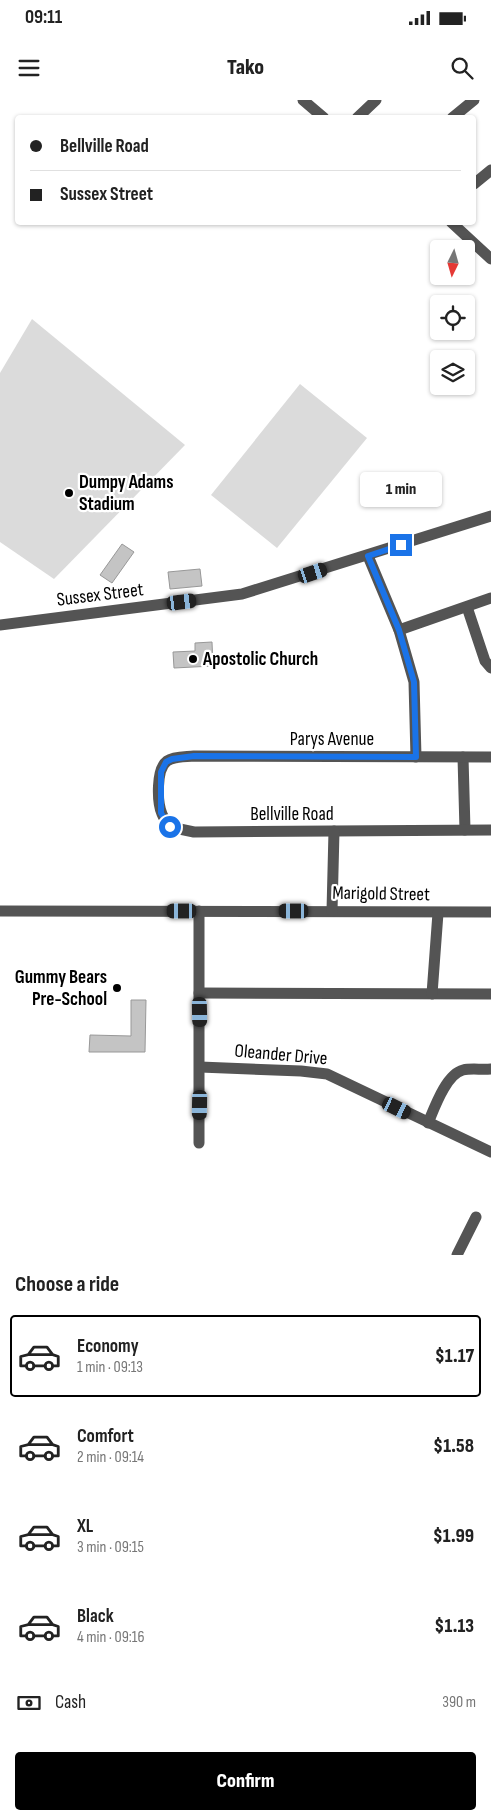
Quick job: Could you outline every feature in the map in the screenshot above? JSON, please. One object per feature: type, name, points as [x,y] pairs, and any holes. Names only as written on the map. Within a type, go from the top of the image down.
[{"type":"street","points":[[303,100],[320,115]]},
{"type":"street","points":[[360,115],[376,100]]},
{"type":"street","points":[[456,115],[474,100]]},
{"type":"street","points":[[476,182],[491,170]]},
{"type":"street","points":[[455,225],[488,251]]},
{"type":"street","name":"Sussex Street","points":[[0,625],[242,594],[491,516]]},
{"type":"street","points":[[368,556],[399,630],[414,682],[416,757]]},
{"type":"street","points":[[399,630],[491,598]]},
{"type":"street","points":[[467,607],[485,661],[491,668]]},
{"type":"street","name":"Parys Avenue","points":[[172,759],[194,756],[491,757]]},
{"type":"street","points":[[463,757],[465,830]]},
{"type":"street","name":"Bellville Road","points":[[172,759],[163,766],[160,780],[161,813],[170,827],[194,832],[491,830]]},
{"type":"street","points":[[332,911],[334,831]]},
{"type":"street","name":"Marigold Street","points":[[0,911],[491,912]]},
{"type":"street","points":[[199,911],[199,1143]]},
{"type":"street","points":[[432,994],[438,913]]},
{"type":"street","points":[[199,993],[491,994]]},
{"type":"street","name":"Oleander Drive","points":[[200,1067],[319,1072],[491,1152]]},
{"type":"street","points":[[428,1123],[443,1090],[455,1075],[461,1070],[491,1069]]},
{"type":"street","points":[[457,1255],[476,1217]]},
{"type":"shaded area","name":"Dumpy Adams Stadium","points":[[32,319],[185,445],[54,579],[0,542],[0,373]]},
{"type":"shaded area","points":[[300,384],[367,438],[277,548],[211,495]]},
{"type":"building","points":[[122,544],[134,552],[112,583],[100,575]]},
{"type":"building","points":[[200,569],[202,586],[170,589],[168,572]]},
{"type":"building","name":"Apostolic Church","points":[[212,642],[213,666],[174,668],[173,652],[195,651],[195,643]]},
{"type":"building","points":[[131,1000],[146,1000],[145,1052],[89,1052],[90,1035],[131,1036]]},
{"type":"place","name":"Dumpy Adams Stadium","points":[[69,493]]},
{"type":"place","name":"Apostolic Church","points":[[193,659]]},
{"type":"place","name":"Gummy Bears Pre-School","points":[[117,988]]},
{"type":"route","points":[[170,827],[161,813],[160,780],[163,766],[172,759],[194,756],[416,757],[414,682],[399,630],[368,556],[401,545]]}]
